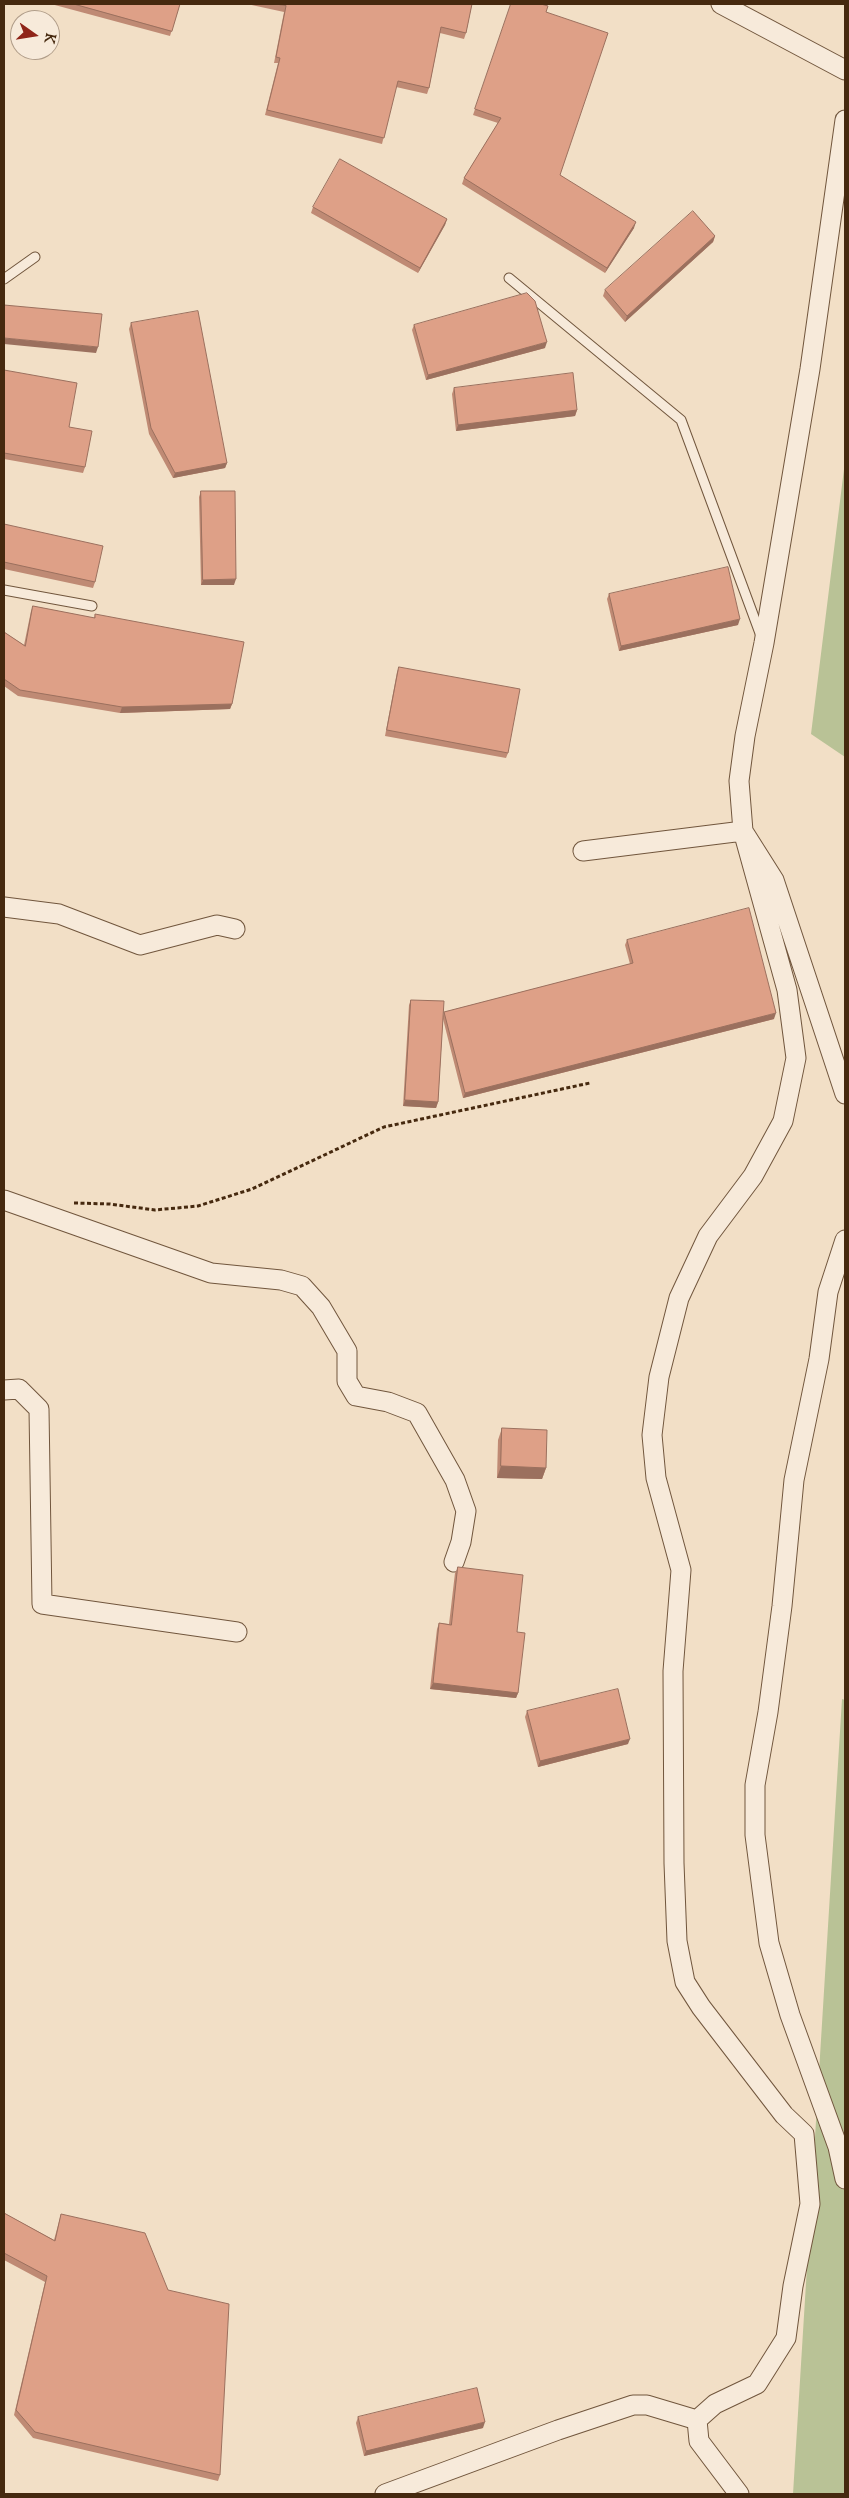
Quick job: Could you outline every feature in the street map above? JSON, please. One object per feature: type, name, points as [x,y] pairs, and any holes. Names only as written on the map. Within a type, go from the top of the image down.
[{"type":"street","points":[[721,4],[845,70]]},
{"type":"street","points":[[739,2494],[699,2441],[698,2420],[715,2404],[757,2384],[786,2338],[793,2286],[810,2204],[804,2134],[774,2102],[701,2007],[685,1982],[678,1941],[674,1863],[674,1671],[681,1570],[656,1478],[652,1435],[659,1377],[679,1298],[708,1236],[753,1176],[783,1121],[796,1058],[787,990],[743,830],[740,772],[744,736],[764,643],[810,369],[845,120]]},
{"type":"street","points":[[583,851],[743,830]]},
{"type":"street","points":[[743,830],[774,880],[845,1094]]},
{"type":"street","points":[[4,906],[59,914],[140,945],[218,925],[235,929]]},
{"type":"street","points":[[4,1200],[211,1274],[281,1280],[302,1286],[321,1307],[347,1352],[347,1381],[356,1396],[388,1402],[418,1413],[455,1480],[466,1511],[461,1542],[454,1562]]},
{"type":"street","points":[[845,1240],[828,1292],[819,1359],[794,1480],[782,1606],[755,1786],[755,1805],[760,1879],[770,1943],[790,2015],[838,2147],[845,2179]]},
{"type":"street","points":[[4,1390],[19,1389],[39,1409],[42,1604],[237,1632]]},
{"type":"street","points":[[385,2494],[558,2430],[633,2405],[647,2405],[698,2420]]},
{"type":"lane","points":[[4,279],[35,257]]},
{"type":"lane","points":[[508,278],[681,420],[764,643]]},
{"type":"lane","points":[[4,590],[92,606]]},
{"type":"path","points":[[72,1203],[110,1204],[155,1210],[198,1206],[252,1189],[384,1127],[590,1083]]},
{"type":"green space","points":[[845,461],[845,757],[811,734]]},
{"type":"green space","points":[[842,1699],[845,1700],[845,2494],[793,2494]]},
{"type":"building","points":[[74,4],[180,4],[172,31]]},
{"type":"building","points":[[276,4],[472,4],[466,33],[441,27],[429,88],[398,81],[384,138],[267,110],[280,58],[276,57],[286,6]]},
{"type":"building","points":[[511,4],[541,4],[548,6],[546,12],[608,33],[560,175],[636,222],[607,268],[464,178],[501,118],[475,109]]},
{"type":"building","points":[[340,159],[447,219],[420,268],[313,207]]},
{"type":"building","points":[[693,211],[715,236],[627,316],[605,290]]},
{"type":"building","points":[[527,293],[535,301],[547,342],[428,375],[414,325]]},
{"type":"building","points":[[4,305],[102,314],[98,347],[4,338]]},
{"type":"building","points":[[198,311],[227,463],[175,473],[151,428],[131,323]]},
{"type":"building","points":[[4,370],[77,383],[69,427],[92,431],[85,467],[4,453]]},
{"type":"building","points":[[573,373],[577,410],[458,425],[454,388]]},
{"type":"building","points":[[201,491],[235,491],[236,579],[203,580]]},
{"type":"building","points":[[4,524],[103,546],[95,582],[4,562]]},
{"type":"building","points":[[728,567],[740,619],[621,646],[609,594]]},
{"type":"building","points":[[33,606],[95,618],[95,614],[244,642],[232,704],[122,707],[20,690],[4,679],[4,632],[25,646]]},
{"type":"building","points":[[399,667],[520,689],[508,753],[387,730]]},
{"type":"building","points":[[749,908],[776,1013],[465,1093],[444,1012],[633,963],[627,940]]},
{"type":"building","points":[[411,1000],[444,1001],[438,1102],[405,1100]]},
{"type":"building","points":[[502,1428],[547,1430],[546,1468],[501,1466]]},
{"type":"building","points":[[458,1567],[523,1575],[517,1632],[525,1633],[518,1693],[433,1683],[439,1623],[451,1625]]},
{"type":"building","points":[[618,1689],[630,1739],[540,1761],[527,1711]]},
{"type":"building","points":[[4,2213],[55,2241],[61,2214],[145,2233],[168,2290],[229,2304],[220,2475],[35,2432],[16,2410],[47,2276],[4,2253]]},
{"type":"building","points":[[477,2388],[485,2422],[366,2451],[358,2417]]}]
